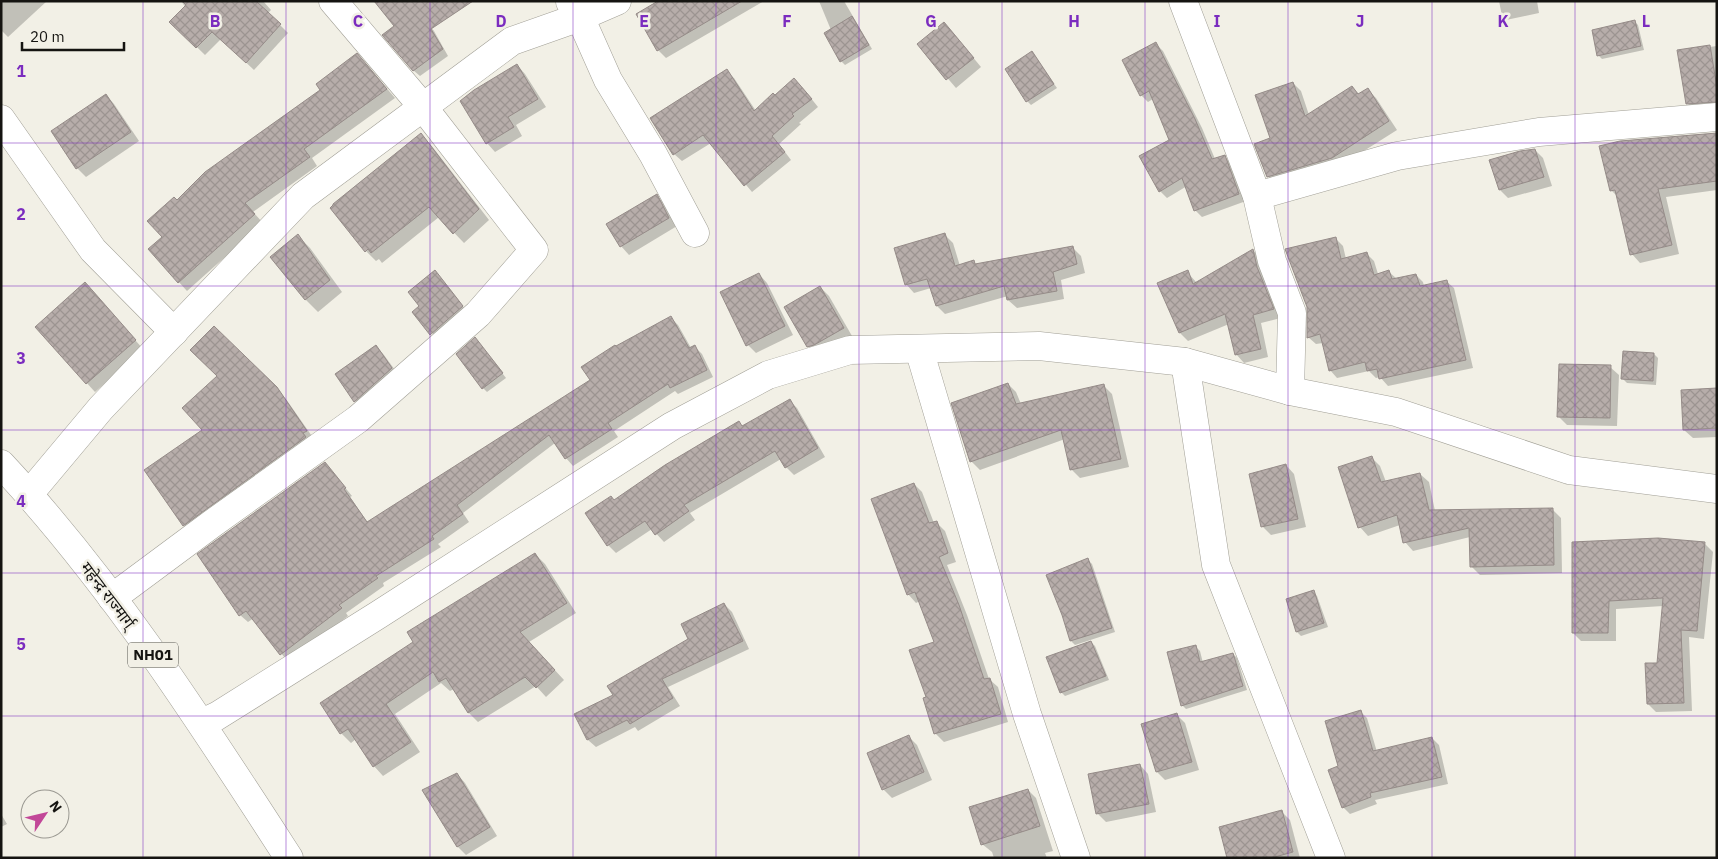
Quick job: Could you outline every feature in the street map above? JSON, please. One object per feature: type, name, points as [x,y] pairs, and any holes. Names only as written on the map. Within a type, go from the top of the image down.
[{"type":"main road","points":[[112,598],[213,522],[358,420],[478,314],[534,250],[423,107],[333,1]]},
{"type":"main road","points":[[30,494],[102,408],[303,196],[512,41],[574,9],[616,1]]},
{"type":"main road","points":[[1183,1],[1257,196],[1272,261],[1292,313],[1290,391]]},
{"type":"main road","points":[[574,9],[608,80],[653,154],[695,233]]},
{"type":"main road","points":[[1257,196],[1397,156],[1540,132],[1717,117]]},
{"type":"main road","points":[[1,119],[93,250],[174,332]]},
{"type":"main road","points":[[202,723],[217,716],[370,621],[672,426],[768,375],[850,350],[1039,346],[1185,362],[1290,391],[1396,412],[1569,470],[1717,489]]},
{"type":"main road","points":[[919,349],[1027,714],[1076,858]]},
{"type":"main road","points":[[1185,362],[1216,565],[1330,858]]},
{"type":"main road","name":"महेन्द्र राज्मार्ग्","points":[[1,464],[30,494],[112,598],[202,723],[289,858]]},
{"type":"building","points":[[182,1],[256,1],[281,24],[246,63],[212,32],[196,48],[169,22],[186,5]]},
{"type":"building","points":[[374,1],[473,1],[431,29],[443,49],[413,71],[382,35],[394,26]]},
{"type":"building","points":[[658,1],[742,1],[657,51],[636,14]]},
{"type":"building","points":[[852,16],[869,45],[840,62],[824,33]]},
{"type":"building","points":[[1635,20],[1641,46],[1597,56],[1592,30]]},
{"type":"building","points":[[944,22],[974,58],[946,80],[917,44]]},
{"type":"building","points":[[1156,42],[1195,119],[1212,159],[1225,155],[1239,194],[1194,211],[1182,178],[1159,192],[1139,156],[1169,140],[1149,91],[1140,96],[1122,60]]},
{"type":"building","points":[[1710,45],[1717,88],[1717,102],[1686,104],[1677,50]]},
{"type":"building","points":[[1032,51],[1054,84],[1026,102],[1005,69]]},
{"type":"building","points":[[357,53],[387,89],[304,149],[310,157],[245,203],[255,214],[178,283],[148,249],[162,237],[147,221],[174,197],[177,200],[205,172],[320,90],[316,84]]},
{"type":"building","points":[[517,64],[538,99],[508,117],[514,127],[486,144],[460,101],[474,90]]},
{"type":"building","points":[[727,69],[754,111],[773,93],[775,95],[794,78],[812,99],[792,114],[794,116],[772,136],[785,152],[744,186],[703,135],[673,155],[650,118]]},
{"type":"building","points":[[1293,82],[1305,116],[1352,86],[1358,94],[1368,88],[1389,121],[1332,158],[1267,177],[1254,144],[1270,138],[1255,95]]},
{"type":"building","points":[[106,94],[131,132],[76,169],[51,131]]},
{"type":"building","points":[[421,133],[479,209],[453,234],[429,207],[371,253],[368,249],[365,252],[330,208]]},
{"type":"building","points":[[1717,133],[1717,181],[1658,189],[1672,245],[1630,255],[1615,190],[1610,191],[1599,146],[1620,141]]},
{"type":"building","points":[[1535,149],[1544,177],[1499,190],[1489,160],[1520,151]]},
{"type":"building","points":[[657,194],[669,218],[620,247],[606,224]]},
{"type":"building","points":[[945,233],[955,266],[974,260],[975,264],[1073,246],[1077,264],[1053,272],[1057,291],[1007,300],[1004,286],[936,306],[927,279],[905,285],[894,248]]},
{"type":"building","points":[[298,234],[330,280],[305,300],[270,257]]},
{"type":"building","points":[[1336,237],[1341,259],[1367,252],[1374,275],[1389,270],[1392,279],[1416,274],[1420,286],[1447,280],[1466,360],[1379,379],[1377,369],[1367,371],[1365,362],[1329,371],[1320,334],[1307,338],[1307,307],[1285,249]]},
{"type":"building","points":[[1253,249],[1257,267],[1274,309],[1253,315],[1261,349],[1235,355],[1225,314],[1179,333],[1157,283],[1188,270],[1193,284]]},
{"type":"building","points":[[435,270],[463,306],[430,335],[412,312],[419,306],[408,292]]},
{"type":"building","points":[[759,273],[785,326],[746,346],[720,292]]},
{"type":"building","points":[[85,282],[136,340],[86,384],[35,327]]},
{"type":"building","points":[[820,286],[844,328],[807,347],[784,307]]},
{"type":"building","points":[[671,316],[689,348],[695,345],[707,370],[670,388],[668,384],[608,423],[612,429],[565,459],[549,435],[457,505],[463,514],[432,536],[434,539],[376,576],[378,578],[339,605],[342,608],[280,655],[246,611],[239,616],[197,554],[325,462],[346,488],[344,489],[367,522],[590,380],[581,367],[615,345]]},
{"type":"building","points":[[214,326],[277,387],[307,431],[303,433],[306,437],[183,526],[144,470],[202,430],[182,408],[217,376],[190,350]]},
{"type":"building","points":[[475,337],[503,373],[482,389],[456,354]]},
{"type":"building","points":[[376,345],[392,368],[354,402],[335,374]]},
{"type":"building","points":[[1623,351],[1654,353],[1653,381],[1621,379]]},
{"type":"building","points":[[1559,364],[1611,365],[1610,418],[1557,417]]},
{"type":"building","points":[[1008,383],[1016,404],[1104,384],[1121,459],[1070,470],[1061,430],[970,462],[951,403]]},
{"type":"building","points":[[1717,388],[1717,428],[1683,430],[1681,390]]},
{"type":"building","points":[[790,399],[818,448],[785,468],[775,451],[684,505],[689,511],[655,535],[645,521],[607,546],[585,513],[611,496],[614,500],[665,465],[739,421],[742,426]]},
{"type":"building","points":[[1372,456],[1381,482],[1420,473],[1429,510],[1553,508],[1554,565],[1470,567],[1469,528],[1403,543],[1397,515],[1358,528],[1338,467]]},
{"type":"building","points":[[1286,464],[1298,519],[1261,527],[1249,474]]},
{"type":"building","points":[[914,483],[929,523],[937,521],[948,553],[939,557],[959,605],[984,679],[990,678],[1001,714],[934,734],[923,698],[926,697],[909,650],[934,642],[915,592],[907,595],[871,499]]},
{"type":"building","points":[[1658,538],[1705,542],[1697,631],[1681,630],[1684,703],[1647,704],[1645,663],[1657,663],[1663,598],[1609,601],[1608,633],[1572,633],[1572,542]]},
{"type":"building","points":[[535,553],[567,603],[520,632],[555,670],[536,688],[525,677],[468,713],[446,678],[439,682],[433,672],[386,704],[411,742],[373,767],[348,729],[340,734],[320,703],[413,642],[407,632]]},
{"type":"building","points":[[1088,558],[1112,628],[1070,641],[1046,575]]},
{"type":"building","points":[[1314,590],[1324,623],[1296,632],[1286,599]]},
{"type":"building","points":[[724,603],[743,641],[662,679],[673,698],[630,724],[627,720],[587,740],[574,714],[613,695],[607,686],[688,639],[681,624]]},
{"type":"building","points":[[1091,641],[1106,676],[1060,693],[1046,657]]},
{"type":"building","points":[[1196,645],[1200,662],[1233,653],[1243,686],[1181,706],[1167,652]]},
{"type":"building","points":[[1361,710],[1373,751],[1432,737],[1442,777],[1370,793],[1371,797],[1342,808],[1328,770],[1338,766],[1325,721]]},
{"type":"building","points":[[1177,713],[1192,762],[1156,772],[1141,724]]},
{"type":"building","points":[[909,735],[924,772],[882,790],[867,753]]},
{"type":"building","points":[[1140,764],[1149,804],[1096,814],[1088,774]]},
{"type":"building","points":[[457,773],[490,827],[457,847],[422,790]]},
{"type":"building","points":[[1028,789],[1040,826],[981,845],[969,807]]},
{"type":"building","points":[[1282,810],[1293,852],[1271,858],[1227,858],[1219,827]]}]
